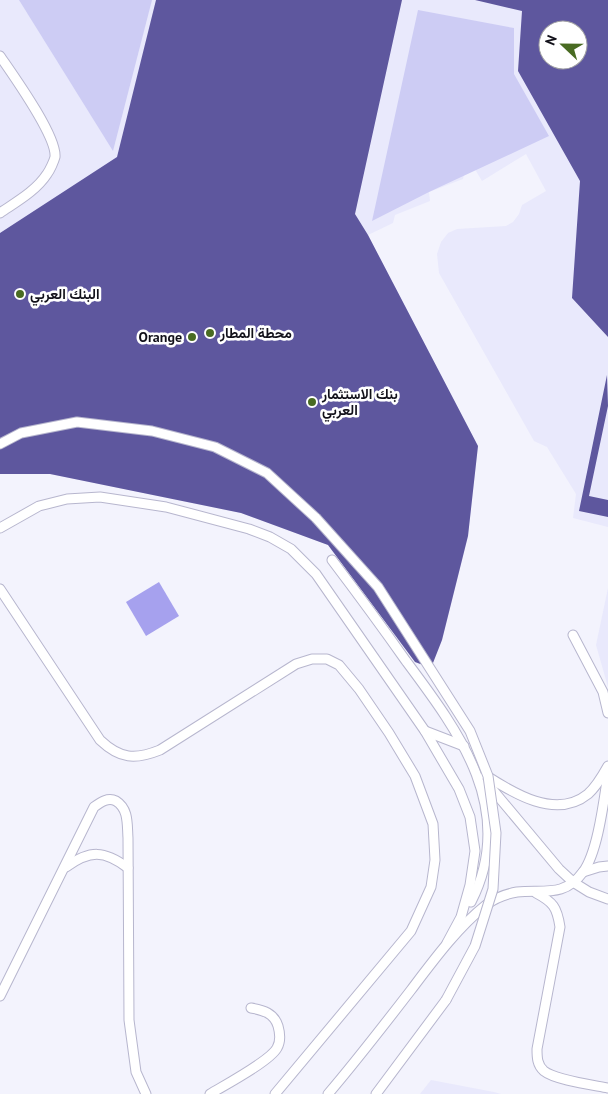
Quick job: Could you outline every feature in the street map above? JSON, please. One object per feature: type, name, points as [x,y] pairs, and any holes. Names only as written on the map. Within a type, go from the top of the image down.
[{"type":"lane","points":[[0,56],[46,128],[52,142],[55,157],[47,174],[35,187],[0,214]]},
{"type":"lane","points":[[0,444],[21,433],[77,422],[152,431],[215,447],[267,473],[316,518],[378,587],[470,731],[488,776],[496,834],[493,889],[475,946],[446,1000],[376,1094]]},
{"type":"lane","points":[[0,528],[40,506],[67,499],[100,496],[166,508],[249,529],[270,537],[291,549],[316,574],[424,731],[459,789],[470,817],[476,851],[470,885],[461,917]]},
{"type":"lane","points":[[332,560],[443,711],[476,769],[559,869],[573,882],[589,892],[608,899]]},
{"type":"lane","points":[[0,589],[100,740],[110,750],[128,757],[145,756],[160,750],[296,664],[312,658],[327,659],[339,665],[359,689],[415,776],[433,824],[435,860],[431,887],[410,931],[276,1094]]},
{"type":"lane","points":[[573,635],[603,692],[608,713]]},
{"type":"lane","points":[[424,731],[464,746]]},
{"type":"lane","points":[[476,769],[512,792],[529,800],[549,804],[562,804],[576,801],[588,794],[601,779],[608,766]]},
{"type":"lane","points":[[447,943],[472,900],[481,878],[488,852],[488,831],[476,769]]},
{"type":"lane","points":[[328,1094],[357,1060],[447,943],[486,905],[501,896],[518,892],[563,889],[583,872],[596,837],[608,774]]},
{"type":"lane","points":[[0,996],[94,807],[102,801],[113,799],[122,805],[127,816],[129,1020],[136,1072],[146,1094]]},
{"type":"lane","points":[[64,868],[80,857],[100,854],[115,858],[128,868]]},
{"type":"lane","points":[[583,872],[608,866]]},
{"type":"lane","points":[[536,892],[549,900],[558,912],[560,927],[537,1049],[537,1060],[543,1070],[553,1075],[608,1088]]},
{"type":"lane","points":[[210,1094],[266,1059],[276,1049],[280,1035],[276,1021],[266,1010],[251,1008]]},
{"type":"shaded area","name":"محطة المطار","points":[[0,0],[608,0],[608,527],[573,518],[576,494],[547,447],[534,441],[439,273],[437,254],[441,242],[448,233],[457,229],[506,226],[513,222],[519,214],[522,205],[546,191],[526,154],[482,181],[473,166],[465,171],[463,179],[429,192],[430,201],[395,215],[393,223],[368,235],[478,446],[468,536],[442,640],[431,668],[415,662],[328,545],[241,513],[50,474],[0,474]]},
{"type":"shaded area","points":[[19,0],[152,0],[113,151]]},
{"type":"shaded area","points":[[418,10],[514,28],[514,74],[549,136],[372,221]]},
{"type":"shaded area","points":[[159,582],[179,616],[146,636],[126,602]]},
{"type":"shaded area","points":[[608,588],[608,687],[596,645]]},
{"type":"shaded area","points":[[431,1080],[494,1092],[501,1094],[420,1094]]},
{"type":"building","name":"محطة المطار","points":[[156,0],[402,0],[355,214],[368,235],[478,446],[468,536],[442,640],[431,668],[415,662],[328,545],[241,513],[50,474],[0,474],[0,233],[117,157]]},
{"type":"building","points":[[475,0],[608,0],[608,337],[572,298],[580,181],[518,71],[522,11]]},
{"type":"building","points":[[607,375],[608,406],[589,496],[608,500],[608,517],[579,511]]},
{"type":"place","name":"البنك العربي","points":[[20,294]]},
{"type":"place","name":"محطة المطار","points":[[210,333]]},
{"type":"place","name":"Orange","points":[[192,337]]},
{"type":"place","name":"بنك الاستثمار العربي","points":[[312,402]]}]
